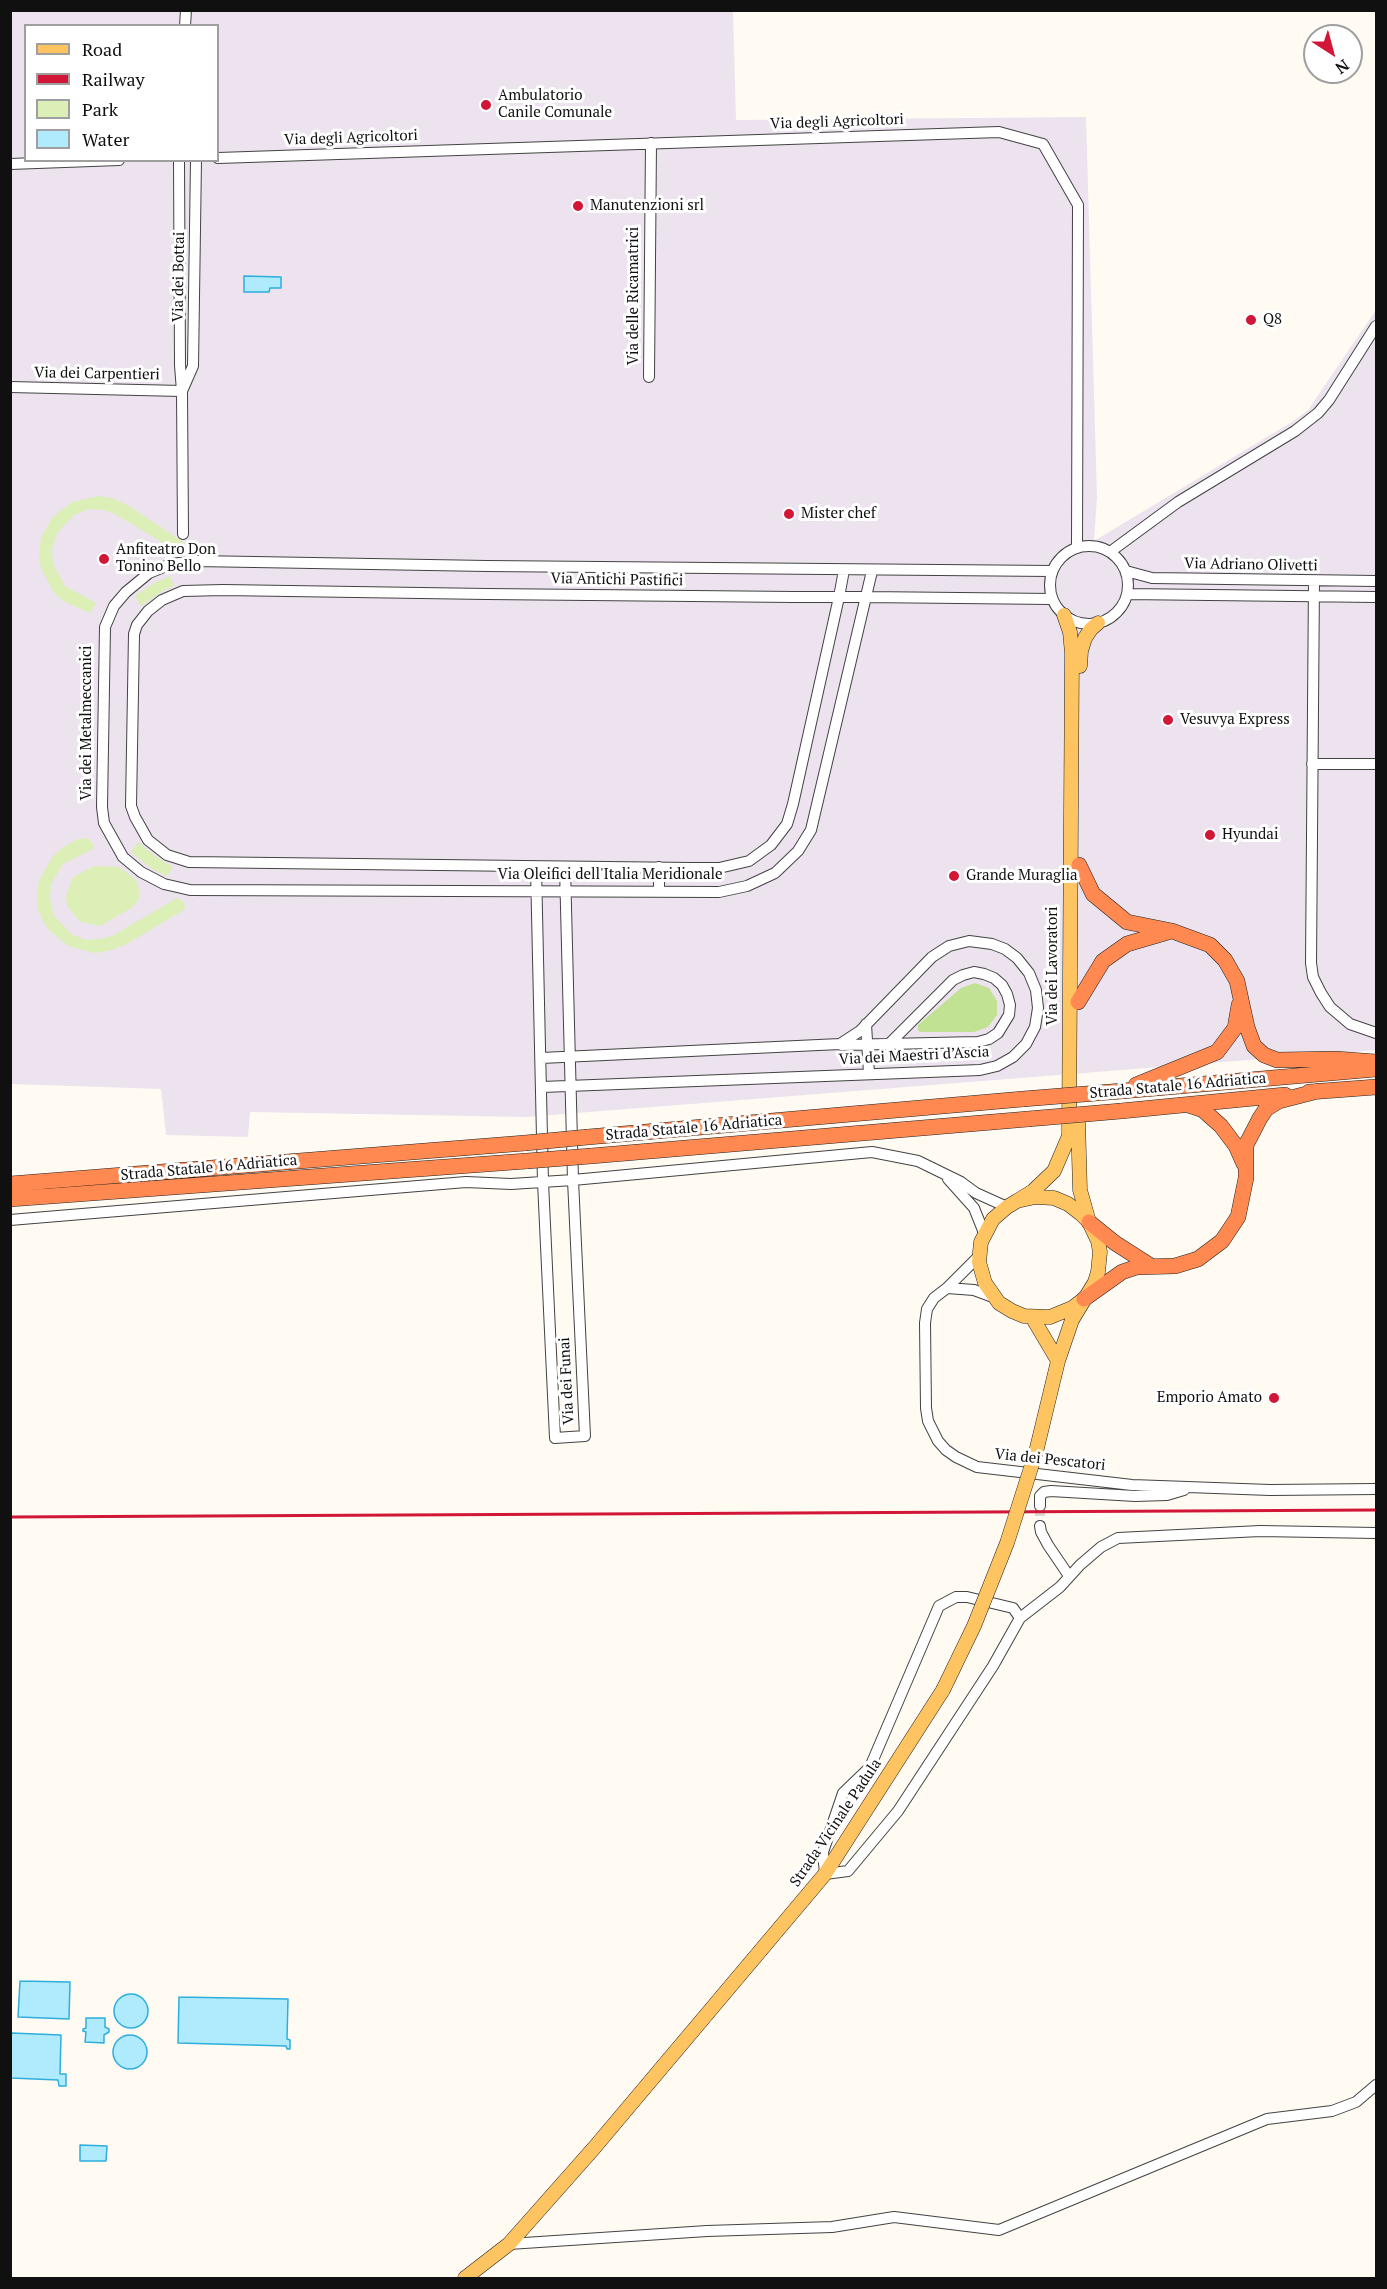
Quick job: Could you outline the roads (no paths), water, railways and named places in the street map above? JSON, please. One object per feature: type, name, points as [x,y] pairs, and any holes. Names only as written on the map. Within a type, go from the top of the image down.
[{"type":"highway","points":[[1079,865],[1093,894],[1127,922],[1172,931],[1210,945],[1225,960],[1237,981],[1247,1027],[1254,1046],[1264,1055],[1277,1060],[1336,1059],[1377,1062]]},
{"type":"highway","points":[[1078,1002],[1103,961],[1127,944],[1172,931]]},
{"type":"highway","points":[[1122,1091],[1217,1052],[1234,1028],[1240,999]]},
{"type":"highway","name":"Strada Statale 16 Adriatica","points":[[10,1185],[1377,1069]]},
{"type":"highway","name":"Strada Statale 16 Adriatica","points":[[10,1199],[591,1156],[1377,1087]]},
{"type":"highway","points":[[1083,1299],[1122,1272],[1151,1266],[1174,1266],[1198,1258],[1222,1241],[1238,1217],[1246,1178],[1246,1144],[1266,1109],[1279,1101],[1318,1091]]},
{"type":"highway","points":[[1186,1104],[1203,1110],[1221,1126],[1236,1146],[1244,1163],[1246,1178]]},
{"type":"highway","points":[[1089,1222],[1114,1243],[1151,1266]]},
{"type":"main road","points":[[1064,615],[1076,652]]},
{"type":"main road","points":[[1076,652],[1084,638],[1098,623]]},
{"type":"main road","name":"Via dei Lavoratori","points":[[1073,1134],[1078,1002],[1079,865],[1076,652]]},
{"type":"main road","name":"Via dei Lavoratori","points":[[1073,1134],[1076,652]]},
{"type":"main road","points":[[1058,1361],[1032,1317],[1012,1311],[993,1297],[982,1276],[979,1256],[984,1233],[993,1219],[1033,1191],[1054,1171],[1073,1134]]},
{"type":"main road","name":"Strada Vicinale Padula","points":[[465,2278],[509,2244],[594,2148],[825,1874],[943,1690],[974,1626],[1007,1543],[1036,1452],[1058,1361],[1072,1320],[1095,1282],[1100,1263],[1098,1241],[1089,1222],[1080,1191],[1073,1134]]},
{"type":"main road","points":[[1012,1204],[1035,1197],[1054,1198],[1074,1208],[1089,1222]]},
{"type":"main road","name":"Strada Vicinale Padula","points":[[1032,1317],[1057,1315],[1072,1308],[1083,1299]]},
{"type":"street","name":"Via degli Agricoltori","points":[[219,158],[999,132],[1043,144],[1078,205],[1077,548]]},
{"type":"street","name":"Via delle Ricamatrici","points":[[649,377],[651,143]]},
{"type":"street","points":[[10,164],[64,162]]},
{"type":"street","name":"Via dei Bottai","points":[[179,162],[183,534]]},
{"type":"street","name":"Via dei Bottai","points":[[182,391],[193,366],[196,162]]},
{"type":"street","points":[[1110,552],[1178,502],[1294,431],[1318,413],[1329,400],[1377,326]]},
{"type":"street","name":"Via dei Carpentieri","points":[[10,387],[182,391]]},
{"type":"street","points":[[1091,546],[1110,552],[1122,564],[1128,582],[1127,594],[1117,612],[1098,623],[1083,624],[1064,615],[1052,599],[1050,582],[1052,571],[1064,554],[1077,548],[1091,546]]},
{"type":"street","name":"Via Antichi Pastifici","points":[[196,561],[872,571],[1052,571]]},
{"type":"street","name":"Via dei Metalmeccanici","points":[[190,890],[164,884],[141,872],[123,857],[104,824],[102,807],[103,634],[114,606],[143,577],[171,564],[196,561]]},
{"type":"street","name":"Via Oleifici dell'Italia Meridionale","points":[[189,862],[536,868],[719,868],[749,861],[771,845],[787,824],[844,570]]},
{"type":"street","name":"Via Oleifici dell'Italia Meridionale","points":[[190,890],[719,892],[747,886],[775,873],[798,851],[811,830],[872,571]]},
{"type":"street","name":"Via Adriano Olivetti","points":[[1125,571],[1152,578],[1377,581]]},
{"type":"street","points":[[1314,581],[1311,941],[1313,977],[1321,993],[1339,1016],[1358,1027],[1377,1033]]},
{"type":"street","name":"Via Antichi Pastifici","points":[[189,862],[167,855],[148,840],[138,824],[132,806],[134,634],[137,625],[148,611],[162,600],[183,591],[1052,599]]},
{"type":"street","name":"Via Adriano Olivetti","points":[[1127,594],[1377,597]]},
{"type":"street","points":[[1312,764],[1377,764]]},
{"type":"street","points":[[659,867],[659,892]]},
{"type":"street","name":"Via dei Funai","points":[[536,868],[543,1182],[555,1438],[585,1436],[573,1180],[565,868]]},
{"type":"street","name":"Via dei Maestri d’Ascia","points":[[542,1058],[831,1046],[850,1039],[932,957],[949,946],[969,941],[992,944],[1005,949],[1017,958],[1029,973],[1036,990],[1038,1008],[1035,1027],[1026,1044],[1013,1057],[997,1066],[980,1070],[542,1087]]},
{"type":"street","points":[[831,1046],[978,1042],[989,1039],[1005,1025],[1010,1005],[1007,994],[1002,985],[984,974],[974,972],[963,975],[953,980],[889,1044]]},
{"type":"street","points":[[866,1024],[869,1074]]},
{"type":"street","points":[[10,1220],[466,1182],[511,1184],[573,1180],[872,1152],[918,1161],[961,1182],[976,1193],[1012,1204]]},
{"type":"street","points":[[944,1174],[974,1208],[984,1233]]},
{"type":"street","name":"Via dei Pescatori","points":[[979,1256],[934,1298],[927,1309],[926,1408],[928,1421],[946,1450],[977,1467],[1132,1485],[1270,1490],[1377,1489]]},
{"type":"street","points":[[947,1288],[975,1290],[993,1297]]},
{"type":"street","points":[[1040,1506],[1040,1496],[1044,1492],[1051,1491],[1135,1496],[1167,1495],[1196,1487]]},
{"type":"street","points":[[1040,1526],[1048,1545],[1069,1576]]},
{"type":"street","points":[[1020,1618],[1012,1608],[967,1597],[956,1597],[939,1606],[870,1767],[843,1793],[823,1852],[825,1874],[848,1871],[898,1811],[993,1666],[1020,1618],[1060,1587],[1101,1547],[1118,1538],[1260,1531],[1377,1533]]},
{"type":"street","points":[[509,2244],[707,2231],[832,2227],[894,2217],[999,2230],[1267,2120],[1332,2111],[1356,2102],[1377,2085]]},
{"type":"water","points":[[244,276],[281,277],[281,288],[270,288],[269,292],[244,292]]},
{"type":"water","points":[[20,1981],[70,1982],[69,2019],[18,2017]]},
{"type":"water","points":[[131,1994],[143,1999],[148,2011],[143,2023],[131,2028],[119,2023],[114,2011],[119,1999]]},
{"type":"water","points":[[179,1997],[288,1999],[287,2039],[290,2040],[290,2049],[286,2046],[178,2043]]},
{"type":"water","points":[[86,2018],[105,2018],[105,2027],[109,2029],[109,2032],[104,2035],[104,2043],[85,2042],[86,2032],[83,2029],[86,2028]]},
{"type":"water","points":[[11,2033],[61,2035],[60,2074],[66,2074],[66,2086],[59,2086],[58,2080],[11,2078]]},
{"type":"water","points":[[130,2035],[142,2040],[147,2052],[142,2064],[130,2069],[118,2064],[113,2052],[118,2040]]},
{"type":"water","points":[[80,2145],[107,2146],[106,2161],[80,2161]]},
{"type":"tunnel","points":[[1040,1506],[1040,1526]]},
{"type":"railway","points":[[10,1517],[1376,1510]]},
{"type":"place","name":"Ambulatorio Canile Comunale","points":[[486,105]]},
{"type":"place","name":"Manutenzioni srl","points":[[578,206]]},
{"type":"place","name":"Q8","points":[[1251,320]]},
{"type":"place","name":"Mister chef","points":[[789,514]]},
{"type":"place","name":"Anfiteatro Don Tonino Bello","points":[[104,559]]},
{"type":"place","name":"Vesuvya Express","points":[[1168,720]]},
{"type":"place","name":"Hyundai","points":[[1210,835]]},
{"type":"place","name":"Grande Muraglia","points":[[954,876]]},
{"type":"place","name":"Emporio Amato","points":[[1274,1398]]}]
